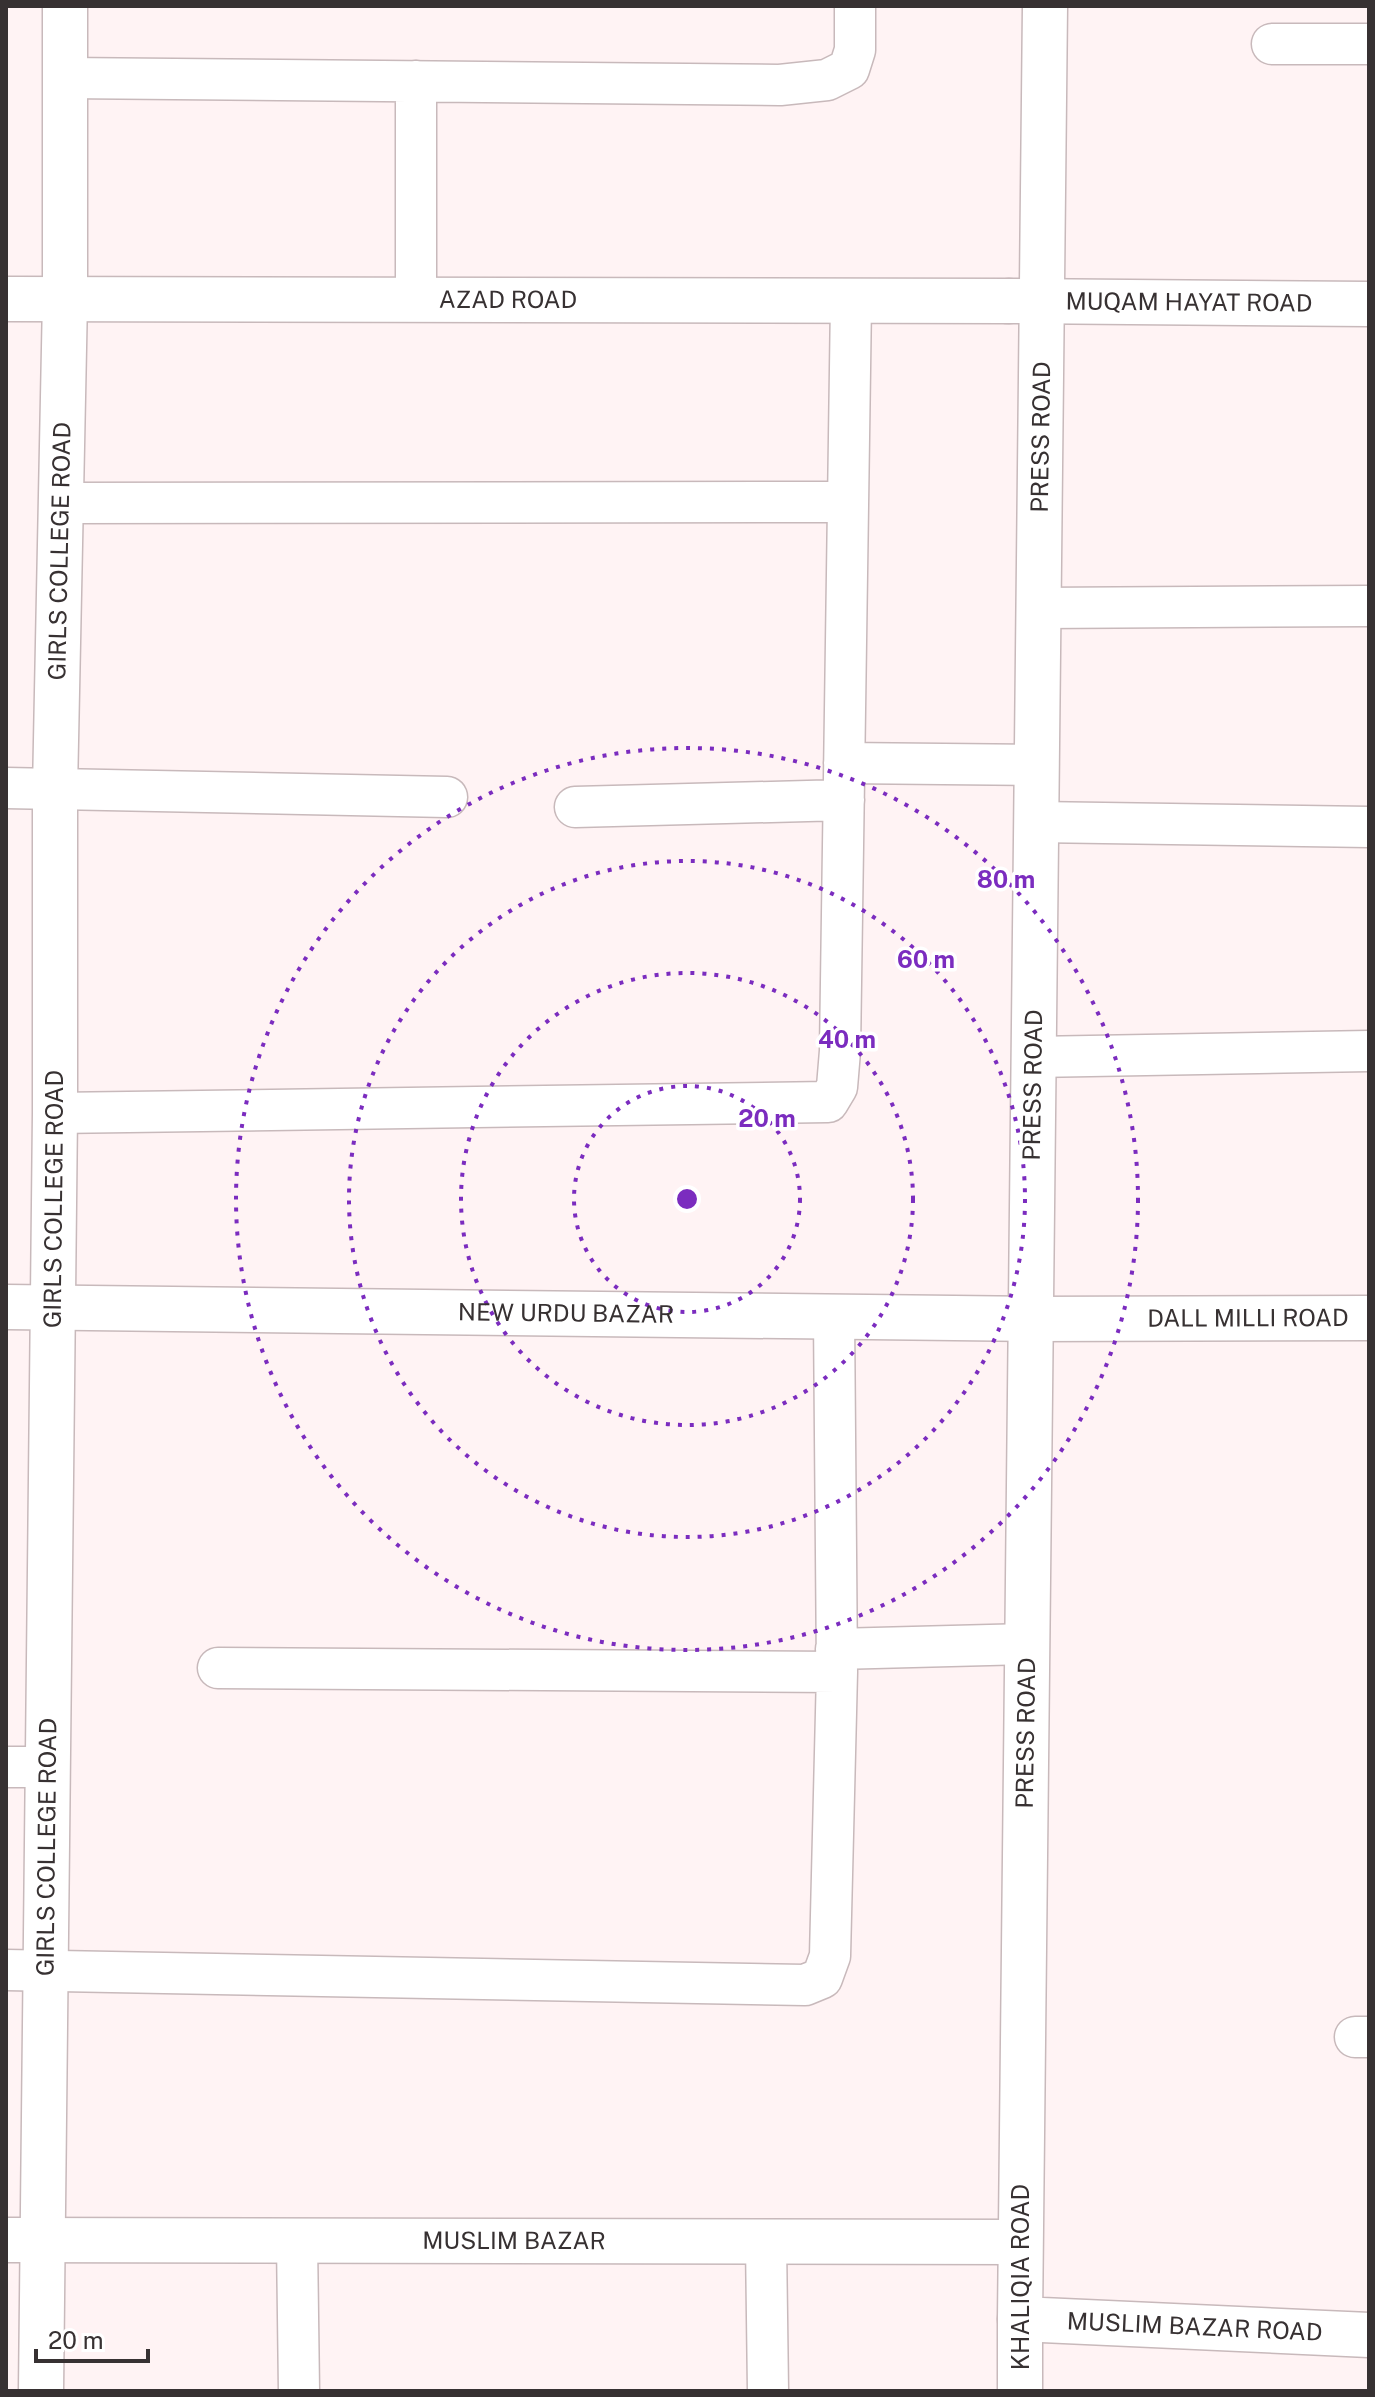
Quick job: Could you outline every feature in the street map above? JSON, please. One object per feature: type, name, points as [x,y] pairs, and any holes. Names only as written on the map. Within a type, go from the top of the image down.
[{"type":"main road","name":"GIRLS COLLEGE ROAD","points":[[41,2391],[23,2240],[26,1767],[52,1307],[55,790],[65,299],[65,6]]},
{"type":"main road","name":"PRESS ROAD","points":[[1021,2164],[1039,608],[1025,301],[1045,6]]},
{"type":"main road","name":"AZAD ROAD","points":[[6,299],[1025,301]]},
{"type":"main road","name":"MUQAM HAYAT ROAD","points":[[1025,301],[1369,304]]},
{"type":"main road","name":"NEW URDU BAZAR","points":[[6,1307],[1128,1318]]},
{"type":"main road","name":"DALL MILLI ROAD","points":[[1128,1318],[1369,1318]]},
{"type":"main road","name":"KHALIQIA ROAD","points":[[1020,2391],[1021,2164]]},
{"type":"main road","name":"MUSLIM BAZAR","points":[[23,2240],[1020,2242]]},
{"type":"main road","name":"MUSLIM BAZAR ROAD","points":[[1020,2319],[1369,2335]]},
{"type":"street","points":[[65,78],[780,85],[827,80],[849,69],[855,50],[855,6]]},
{"type":"street","points":[[1272,44],[1369,44]]},
{"type":"street","points":[[416,81],[416,300]]},
{"type":"street","points":[[55,1113],[828,1102],[837,1087],[840,1051],[851,301]]},
{"type":"street","points":[[62,503],[848,502]]},
{"type":"street","points":[[1039,608],[1369,606]]},
{"type":"street","points":[[575,807],[1037,765]]},
{"type":"street","points":[[6,788],[447,797]]},
{"type":"street","points":[[1036,822],[1369,827]]},
{"type":"street","points":[[1034,1057],[1369,1051]]},
{"type":"street","points":[[26,1970],[805,1985],[822,1978],[830,1956],[836,1661],[834,1316]]},
{"type":"street","points":[[218,1668],[836,1661],[1027,1644]]},
{"type":"street","points":[[297,2241],[299,2391]]},
{"type":"street","points":[[766,2242],[768,2391]]}]
